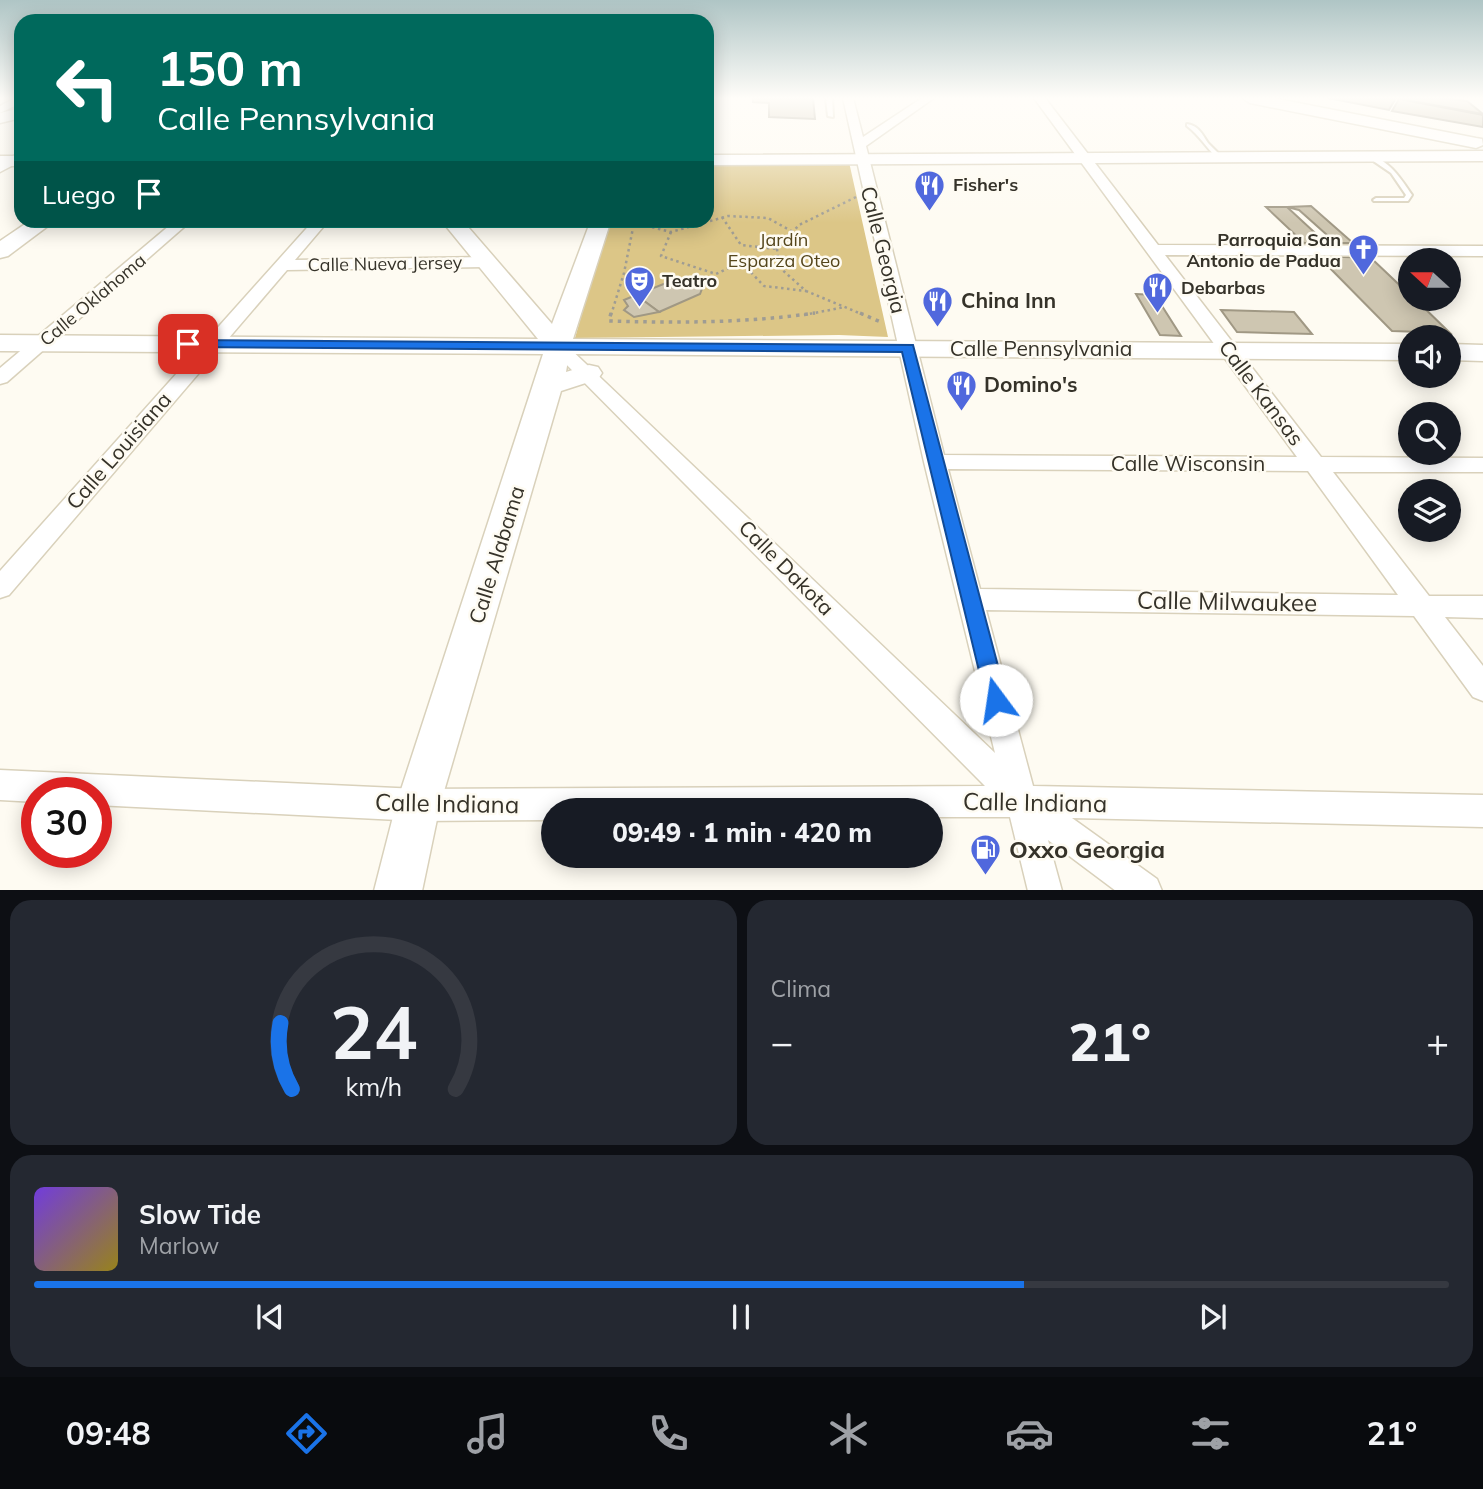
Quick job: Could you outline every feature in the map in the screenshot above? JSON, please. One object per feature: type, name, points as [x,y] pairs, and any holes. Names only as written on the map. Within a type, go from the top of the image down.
[{"type":"street","name":"Calle Georgia","points":[[856,140],[1045,890]]},
{"type":"street","points":[[859,152],[875,140]]},
{"type":"street","name":"Calle Kansas","points":[[1071,140],[1483,688]]},
{"type":"street","points":[[1423,140],[1483,154]]},
{"type":"street","points":[[714,160],[859,152],[1084,157],[1483,154]]},
{"type":"street","points":[[0,251],[34,228]]},
{"type":"street","name":"Calle Oklahoma","points":[[0,378],[177,228]]},
{"type":"street","name":"Calle Louisiana","points":[[0,588],[315,228]]},
{"type":"street","name":"Calle Dakota","points":[[458,228],[558,347],[589,373],[1022,801],[1144,890]]},
{"type":"street","name":"Calle Alabama","points":[[398,890],[418,805],[549,386],[558,347],[614,228]]},
{"type":"street","points":[[1153,250],[1483,251]]},
{"type":"street","name":"Calle Nueva Jersey","points":[[283,265],[486,262]]},
{"type":"street","name":"Calle Pennsylvania","points":[[0,343],[1398,352]]},
{"type":"street","points":[[1461,352],[1483,352]]},
{"type":"street","points":[[549,386],[589,373]]},
{"type":"street","name":"Calle Wisconsin","points":[[935,461],[1483,465]]},
{"type":"street","name":"Calle Milwaukee","points":[[971,599],[1483,607]]},
{"type":"street","name":"Calle Indiana","points":[[0,785],[418,805],[1022,801],[1483,811]]},
{"type":"lane","points":[[1203,140],[1219,157]]},
{"type":"lane","points":[[1371,156],[1393,172],[1409,195],[1406,200],[1376,200]]},
{"type":"path","points":[[806,291],[779,267],[777,249],[799,225],[858,196]]},
{"type":"path","points":[[714,219],[722,217],[768,218],[793,232]]},
{"type":"path","points":[[722,217],[741,245],[777,249]]},
{"type":"path","points":[[618,228],[624,273],[609,321],[693,323],[805,317],[845,307]]},
{"type":"path","points":[[649,228],[671,232],[685,228]]},
{"type":"path","points":[[671,232],[661,256],[716,274],[741,262],[764,286],[806,291],[885,324]]},
{"type":"green space","name":"Jardín Esparza Oteo","points":[[714,161],[849,162],[888,337],[839,335],[575,338],[606,228],[714,228]]},
{"type":"building","points":[[1311,206],[1353,243],[1336,243],[1299,210],[1287,207]]},
{"type":"building","points":[[1266,207],[1287,207],[1326,243],[1304,243]]},
{"type":"building","name":"Parroquia San Antonio de Padua","points":[[1318,256],[1371,258],[1398,284],[1398,312],[1428,312],[1442,325],[1398,325],[1398,331],[1392,331]]},
{"type":"building","points":[[676,279],[693,279],[703,286],[700,294],[659,312],[636,295]]},
{"type":"building","name":"Debarbas","points":[[1136,294],[1155,295],[1181,336],[1160,335]]},
{"type":"building","name":"Teatro","points":[[636,295],[659,312],[634,317],[624,310],[628,306],[624,300]]},
{"type":"building","points":[[1221,310],[1294,312],[1312,334],[1237,332]]},
{"type":"place","name":"Fisher's","points":[[930,212]]},
{"type":"place","name":"Parroquia San Antonio de Padua","points":[[1364,277]]},
{"type":"place","name":"Teatro","points":[[639,308]]},
{"type":"place","name":"Debarbas","points":[[1158,315]]},
{"type":"place","name":"China Inn","points":[[938,328]]},
{"type":"place","name":"Domino's","points":[[961,412]]},
{"type":"place","name":"Oxxo Georgia","points":[[986,877]]},
{"type":"route","points":[[188,344],[908,348],[996,700]]}]
